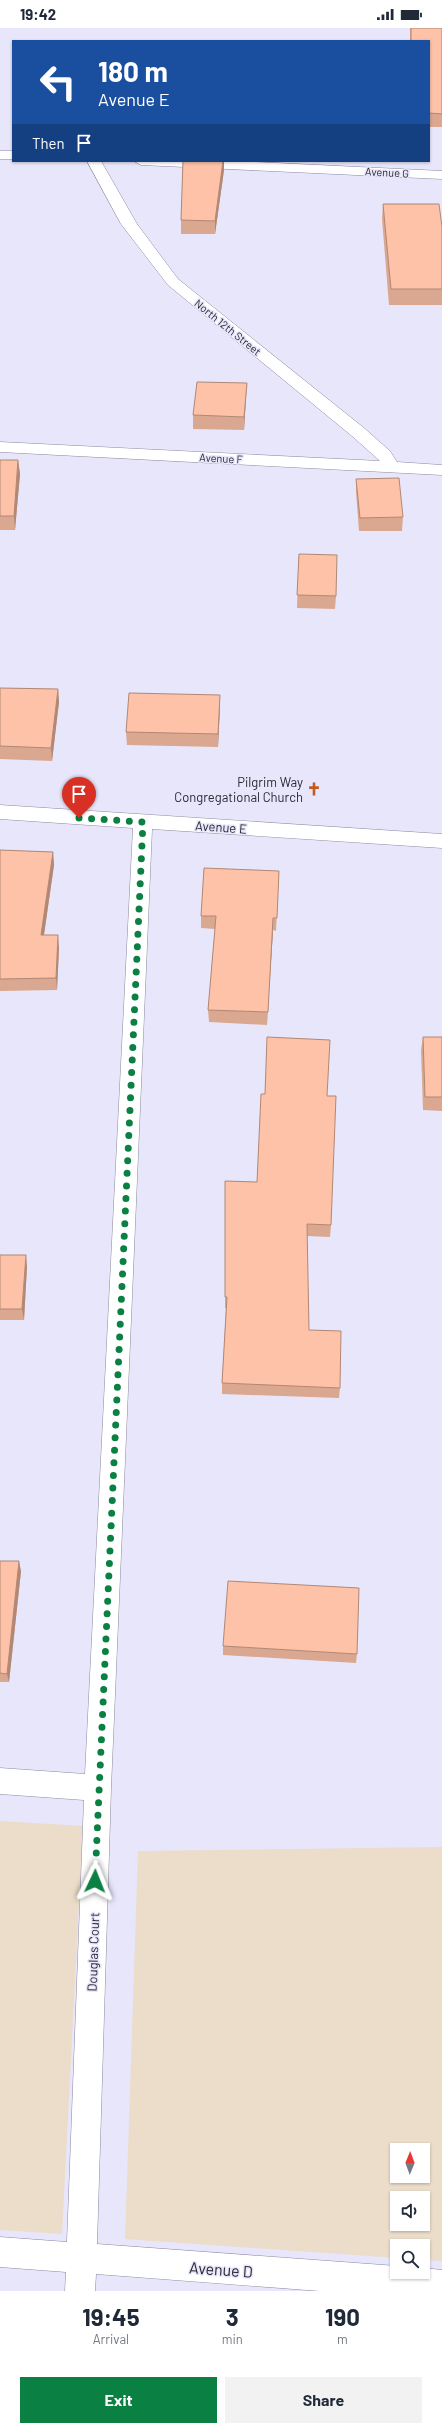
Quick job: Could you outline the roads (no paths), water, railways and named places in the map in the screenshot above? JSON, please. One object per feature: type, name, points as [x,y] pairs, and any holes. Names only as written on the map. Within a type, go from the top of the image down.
[{"type":"street","points":[[0,155],[12,155]]},
{"type":"street","name":"North 12th Street","points":[[95,162],[124,219],[153,260],[173,282],[358,432],[384,455],[392,467]]},
{"type":"street","name":"Avenue G","points":[[162,162],[442,175]]},
{"type":"street","name":"Avenue F","points":[[0,447],[442,470]]},
{"type":"street","name":"Avenue E","points":[[0,812],[442,840]]},
{"type":"street","name":"Douglas Court","points":[[80,2291],[98,1788],[143,822]]},
{"type":"street","points":[[0,1781],[98,1788]]},
{"type":"street","name":"Avenue D","points":[[0,2252],[442,2286]]},
{"type":"place","name":"Pilgrim Way Congregational Church","points":[[314,789]]}]
